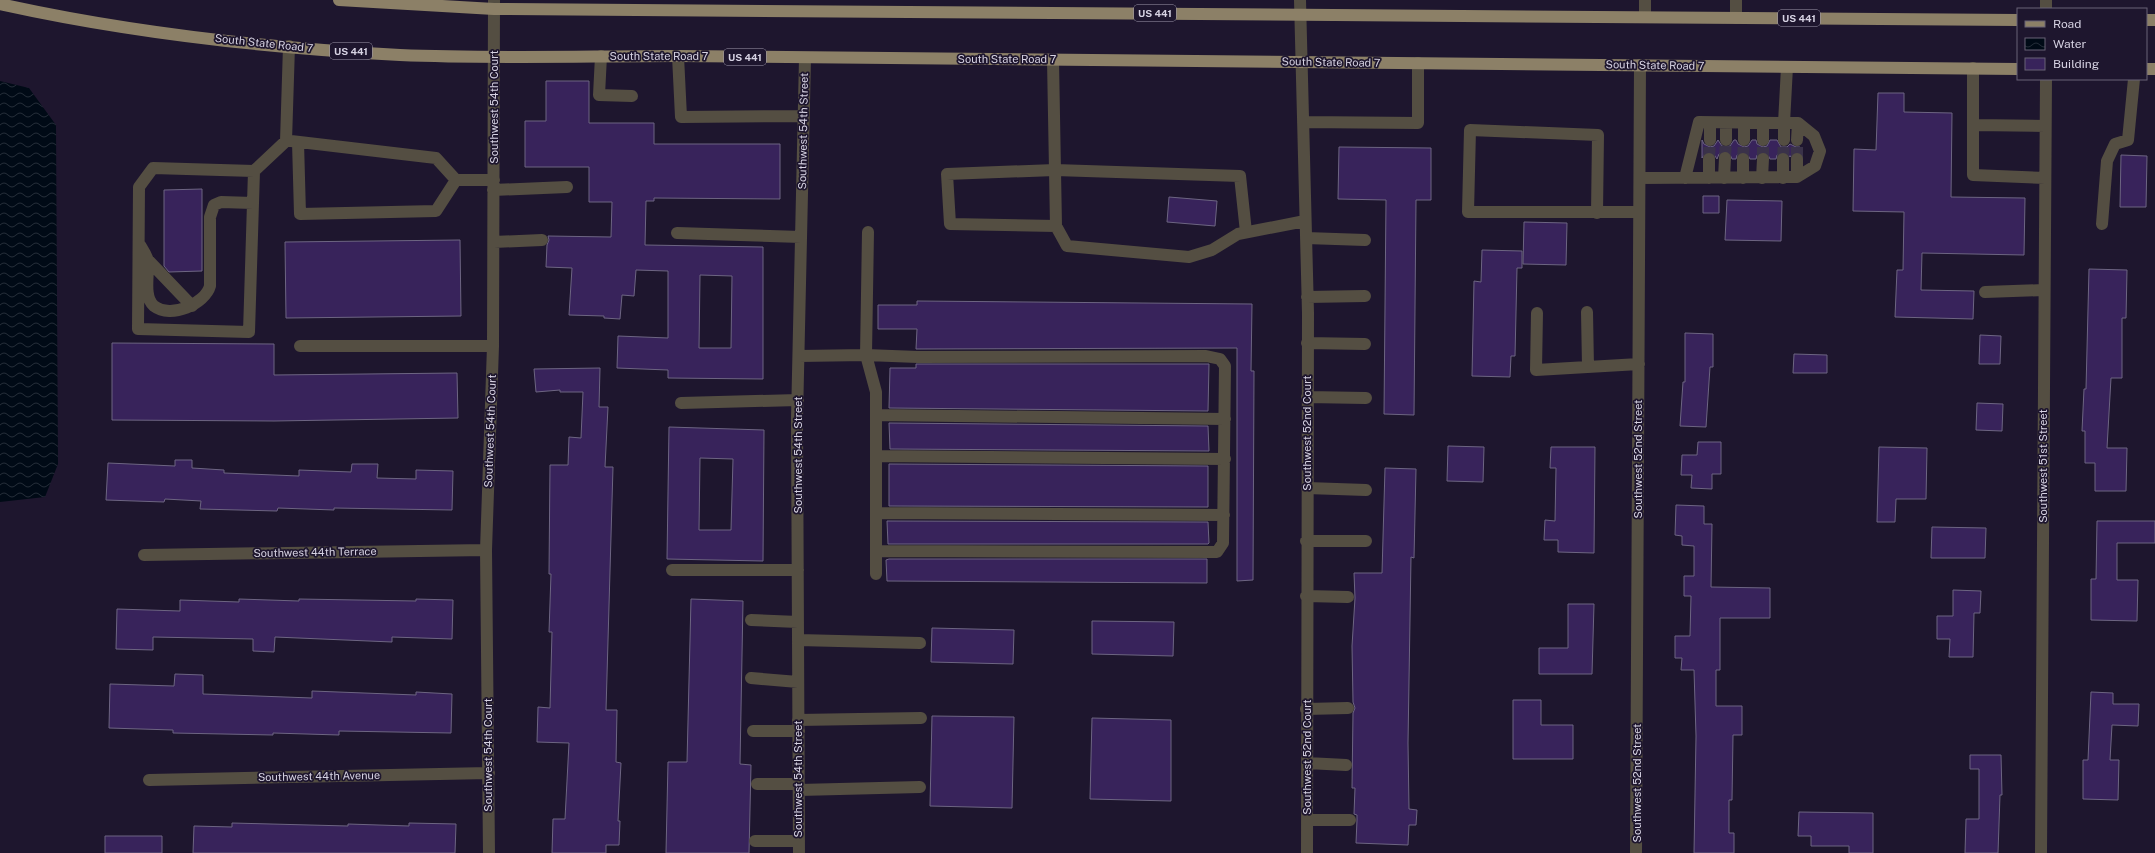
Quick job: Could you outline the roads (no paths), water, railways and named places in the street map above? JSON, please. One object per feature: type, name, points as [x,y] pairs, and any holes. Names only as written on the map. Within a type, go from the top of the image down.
[{"type":"main road","name":"US 441","points":[[339,0],[494,4],[1300,14],[2017,20]]},
{"type":"main road","name":"South State Road 7","points":[[0,4],[38,12],[152,31],[289,46],[401,55],[494,57],[678,56],[2017,69]]},
{"type":"street","name":"Southwest 52nd Court","points":[[1300,0],[1307,296],[1307,853]]},
{"type":"street","points":[[1645,0],[1645,17]]},
{"type":"street","points":[[1736,0],[1736,18]]},
{"type":"street","name":"Southwest 54th Court","points":[[489,853],[486,550],[493,346],[494,4]]},
{"type":"street","points":[[289,46],[292,141],[300,214],[436,212],[456,180]]},
{"type":"street","points":[[600,56],[600,95],[632,96]]},
{"type":"street","points":[[678,56],[681,117],[804,116]]},
{"type":"street","name":"Southwest 54th Street","points":[[799,847],[798,400],[805,58]]},
{"type":"street","points":[[1053,60],[1056,226],[1067,246],[1189,257],[1212,250],[1238,234],[1305,221]]},
{"type":"street","points":[[1303,122],[1418,123],[1418,63]]},
{"type":"street","name":"Southwest 52nd Street","points":[[1636,853],[1640,65]]},
{"type":"street","points":[[1784,140],[1787,67]]},
{"type":"street","points":[[1973,68],[1973,175],[2045,178]]},
{"type":"street","name":"Southwest 51st Street","points":[[2041,853],[2046,80]]},
{"type":"street","points":[[2102,224],[2106,161],[2115,144],[2128,140],[2134,80]]},
{"type":"street","points":[[1640,178],[1685,178],[1783,178],[1797,177],[1815,166],[1820,151],[1814,136],[1798,123],[1699,122],[1685,178]]},
{"type":"street","points":[[1763,122],[1763,140]]},
{"type":"street","points":[[1710,123],[1710,140]]},
{"type":"street","points":[[1726,123],[1726,140]]},
{"type":"street","points":[[1744,123],[1744,140]]},
{"type":"street","points":[[1797,140],[1798,123]]},
{"type":"street","points":[[1973,126],[2045,126]]},
{"type":"street","points":[[1597,212],[1598,135],[1470,130],[1468,212],[1597,212],[1639,212]]},
{"type":"street","points":[[254,171],[249,332],[138,329],[139,187],[153,168],[254,171],[292,141],[436,158],[456,180],[494,185],[567,187]]},
{"type":"street","points":[[1724,178],[1725,158]]},
{"type":"street","points":[[1709,159],[1709,178]]},
{"type":"street","points":[[1743,159],[1743,178]]},
{"type":"street","points":[[1762,178],[1763,159]]},
{"type":"street","points":[[1783,159],[1783,178]]},
{"type":"street","points":[[1797,159],[1797,177]]},
{"type":"street","points":[[1056,226],[950,224],[947,174],[1055,170],[1240,176],[1246,232]]},
{"type":"street","points":[[148,260],[148,297],[154,306],[165,309],[181,309],[192,306],[208,294],[210,286],[210,217],[214,205],[221,202],[253,203]]},
{"type":"street","points":[[868,232],[866,355],[876,392],[876,574]]},
{"type":"street","points":[[677,233],[801,238]]},
{"type":"street","points":[[1306,238],[1365,240]]},
{"type":"street","points":[[494,242],[542,240]]},
{"type":"street","points":[[139,242],[148,260],[192,306]]},
{"type":"street","points":[[1985,292],[2044,290]]},
{"type":"street","points":[[1307,296],[1365,296]]},
{"type":"street","points":[[1587,312],[1588,367]]},
{"type":"street","points":[[1537,313],[1536,370],[1639,364]]},
{"type":"street","points":[[1307,344],[1365,344]]},
{"type":"street","points":[[300,346],[493,346]]},
{"type":"street","points":[[799,356],[866,355],[918,358],[1206,356],[1220,359],[1225,366],[1223,543],[1217,552],[877,551]]},
{"type":"street","points":[[1307,397],[1366,398]]},
{"type":"street","points":[[681,403],[798,400]]},
{"type":"street","points":[[876,415],[1225,419]]},
{"type":"street","points":[[876,456],[1225,459]]},
{"type":"street","points":[[1307,488],[1366,490]]},
{"type":"street","points":[[876,513],[1224,515]]},
{"type":"street","points":[[1306,541],[1366,542]]},
{"type":"street","name":"Southwest 44th Terrace","points":[[144,555],[486,550]]},
{"type":"street","points":[[672,570],[798,570]]},
{"type":"street","points":[[1306,596],[1348,597]]},
{"type":"street","points":[[751,620],[798,622]]},
{"type":"street","points":[[798,640],[920,643]]},
{"type":"street","points":[[752,678],[798,682]]},
{"type":"street","points":[[1306,709],[1348,708]]},
{"type":"street","points":[[753,731],[798,725],[921,718]]},
{"type":"street","points":[[1306,763],[1346,765]]},
{"type":"street","name":"Southwest 44th Avenue","points":[[149,780],[489,773]]},
{"type":"street","points":[[757,784],[799,787],[920,787]]},
{"type":"street","points":[[1307,820],[1350,820]]},
{"type":"street","points":[[755,841],[799,847]]},
{"type":"water","points":[[0,81],[29,88],[56,125],[58,464],[45,497],[0,502]]},
{"type":"tunnel","points":[[1709,159],[1710,140]]},
{"type":"tunnel","points":[[1725,158],[1726,140]]},
{"type":"tunnel","points":[[1743,159],[1744,140]]},
{"type":"tunnel","points":[[1763,140],[1763,159]]},
{"type":"tunnel","points":[[1783,159],[1784,140]]},
{"type":"tunnel","points":[[1797,140],[1797,159]]}]
